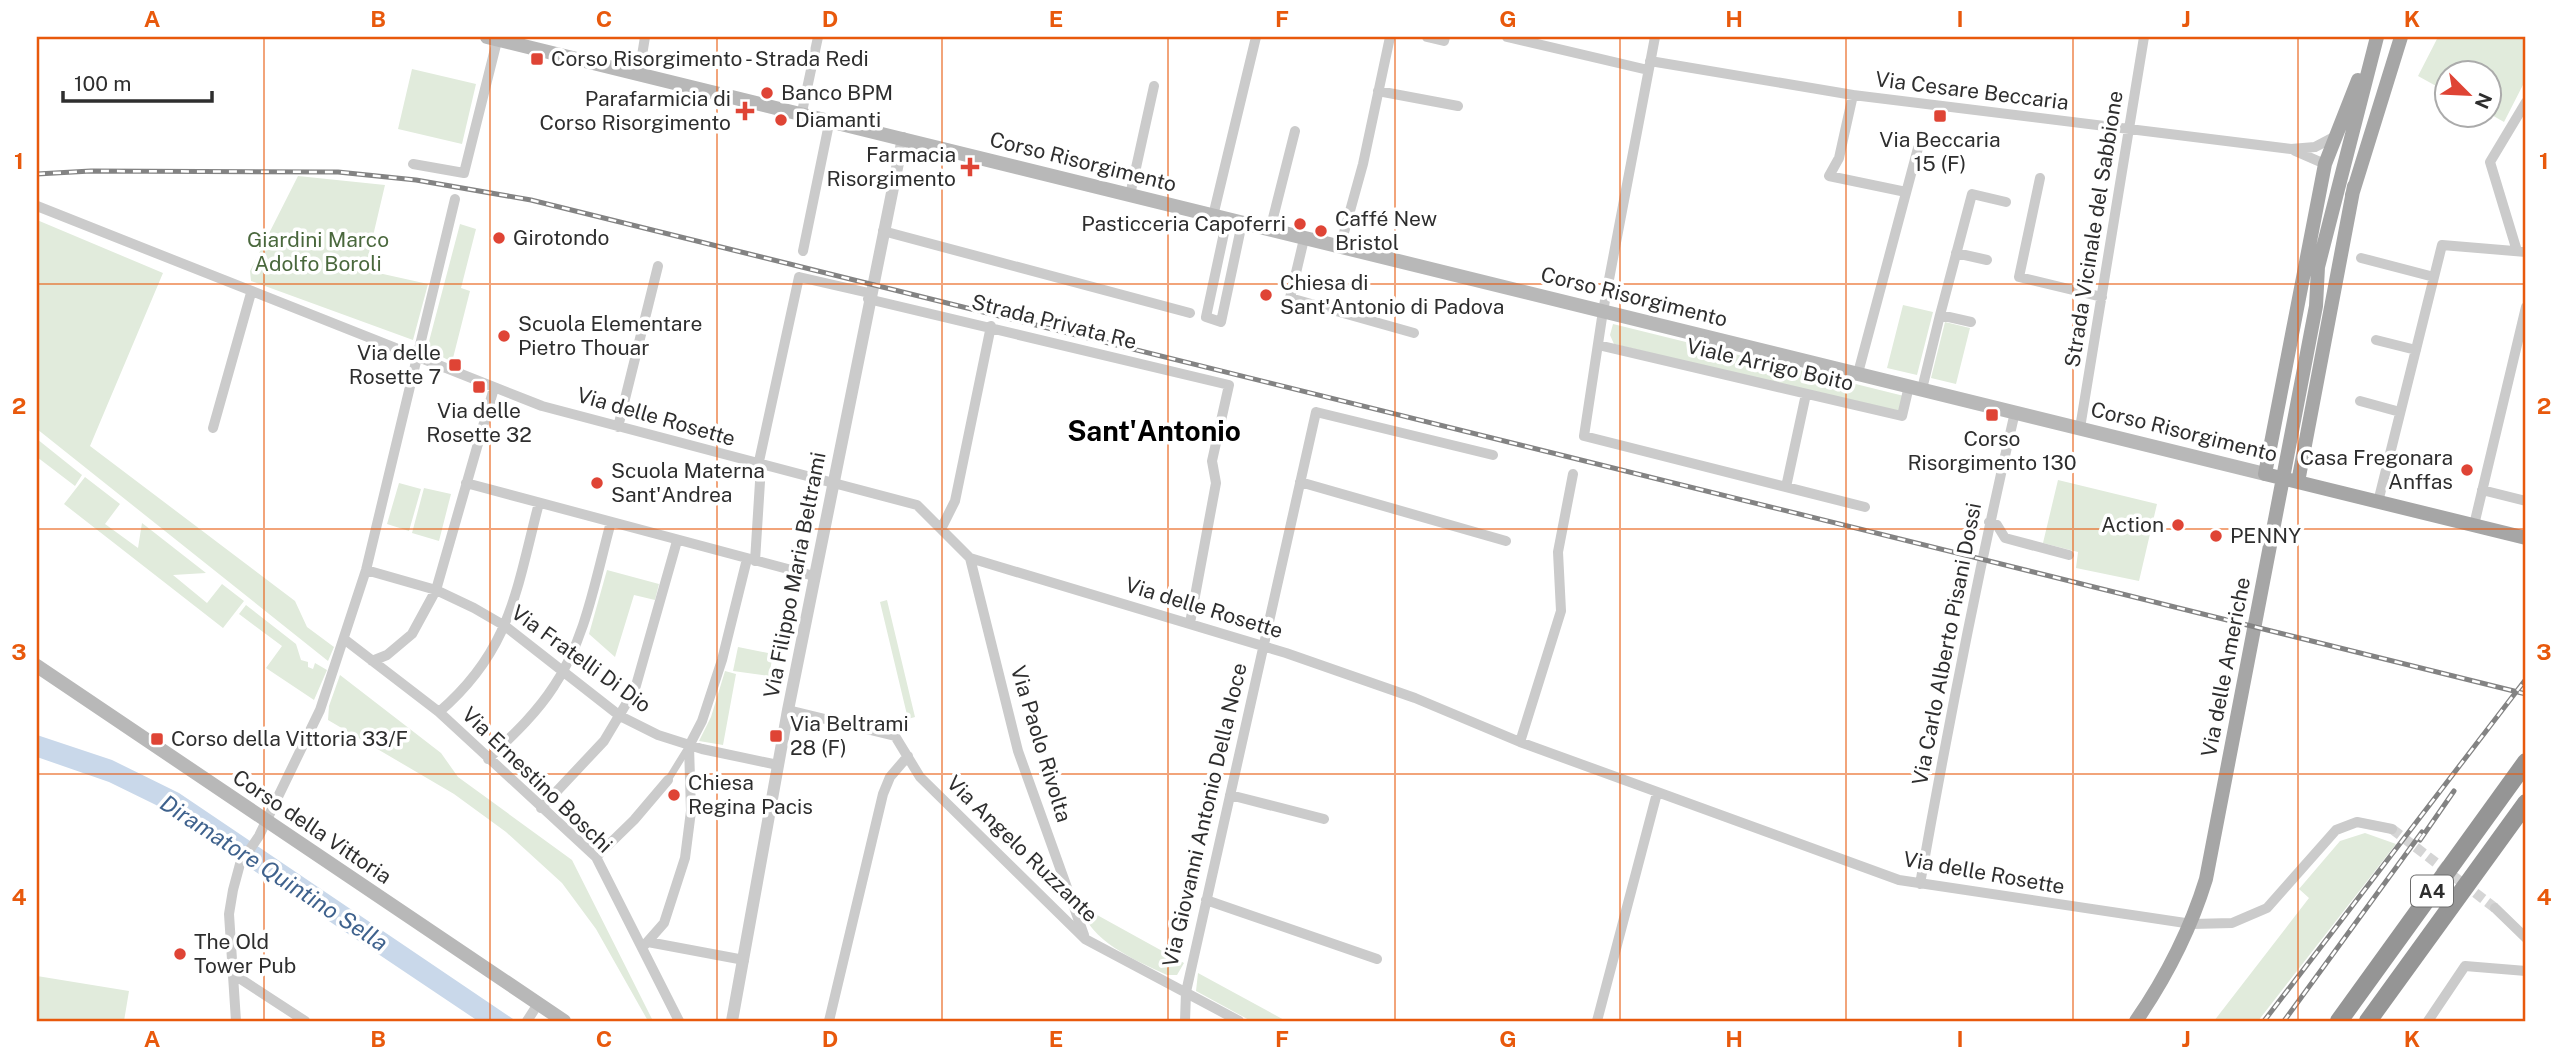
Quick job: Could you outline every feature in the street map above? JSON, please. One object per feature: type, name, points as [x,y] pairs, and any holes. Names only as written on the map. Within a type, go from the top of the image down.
[{"type":"highway","name":"A4","points":[[2339,1021],[2526,762]]},
{"type":"highway","name":"A4","points":[[2368,1021],[2526,803]]},
{"type":"highway","points":[[2380,1021],[2421,965],[2448,912]]},
{"type":"main road","points":[[2265,474],[2325,164],[2376,37]]},
{"type":"main road","name":"Via delle Americhe","points":[[2316,306],[2318,267],[2376,37]]},
{"type":"main road","name":"Via delle Americhe","points":[[2136,1021],[2156,993],[2192,924],[2206,878],[2316,306],[2401,37]]},
{"type":"main road","name":"Corso Risorgimento","points":[[494,38],[2526,538]]},
{"type":"main road","points":[[2325,164],[2334,179],[2334,205]]},
{"type":"main road","points":[[2298,482],[2354,187]]},
{"type":"main road","name":"Corso della Vittoria","points":[[37,666],[564,1021]]},
{"type":"street","points":[[639,74],[645,37]]},
{"type":"street","points":[[802,112],[818,37]]},
{"type":"street","points":[[1242,223],[1221,322],[1206,317],[1220,218],[1256,37]]},
{"type":"street","points":[[1340,247],[1363,164],[1390,37]]},
{"type":"street","points":[[1427,37],[1444,41],[1445,37]]},
{"type":"street","name":"Via Cesare Beccaria","points":[[1507,37],[1649,66],[1853,95],[2291,149],[2328,143],[2337,134]]},
{"type":"street","points":[[1655,37],[1603,311],[1584,436],[1865,507]]},
{"type":"street","name":"Strada Vicinale del Sabbione","points":[[2080,428],[2144,37]]},
{"type":"street","points":[[413,164],[464,173],[494,38]]},
{"type":"street","points":[[1130,195],[1154,86]]},
{"type":"street","points":[[1378,91],[1458,106]]},
{"type":"street","points":[[1853,95],[1839,158],[1829,176],[1906,192]]},
{"type":"street","points":[[2378,502],[2442,245],[2522,251],[2490,162],[2526,102]]},
{"type":"street","points":[[803,251],[830,119]]},
{"type":"street","points":[[1270,230],[1295,131]]},
{"type":"street","name":"Via Filippo Maria Beltrami","points":[[732,1021],[788,710],[869,296],[903,138]]},
{"type":"street","points":[[1858,373],[1918,148]]},
{"type":"street","name":"Via Cesare Beccaria","points":[[2291,149],[2325,164]]},
{"type":"street","points":[[2040,178],[2019,278],[2102,297]]},
{"type":"street","points":[[1915,388],[1941,315],[1972,194],[2006,202]]},
{"type":"street","points":[[236,1021],[229,914],[242,861],[254,844],[320,709],[344,639],[366,570],[455,200]]},
{"type":"street","name":"Via delle Rosette","points":[[37,206],[542,406],[759,466],[917,505],[970,558],[1190,623],[1415,698],[1520,742],[1899,880],[2192,924],[2232,923],[2267,908],[2336,830],[2357,822],[2392,828]]},
{"type":"street","points":[[883,231],[1190,313]]},
{"type":"street","points":[[1304,239],[1290,298],[1414,333]]},
{"type":"street","points":[[1956,253],[1987,260]]},
{"type":"street","points":[[2361,258],[2434,276]]},
{"type":"street","points":[[618,427],[657,266]]},
{"type":"street","name":"Strada Privata Re","points":[[759,466],[799,277],[1229,385],[1212,461],[1216,483],[1190,623]]},
{"type":"street","points":[[213,428],[251,293]]},
{"type":"street","points":[[2473,525],[2526,306]]},
{"type":"street","points":[[1941,315],[1971,322]]},
{"type":"street","points":[[941,529],[955,500],[991,326]]},
{"type":"street","points":[[2376,340],[2416,350]]},
{"type":"street","name":"Viale Arrigo Boito","points":[[1598,345],[1902,416],[1915,388]]},
{"type":"street","points":[[373,661],[387,655],[412,634],[436,590],[494,388]]},
{"type":"street","points":[[1786,487],[1806,394]]},
{"type":"street","points":[[2360,401],[2400,412]]},
{"type":"street","name":"Via Giovanni Antonio Della Noce","points":[[1185,1021],[1186,992],[1316,412],[1493,455]]},
{"type":"street","name":"Via Carlo Alberto Pisani Dossi","points":[[1920,884],[1989,522],[2015,412]]},
{"type":"street","points":[[596,857],[634,820],[668,780],[702,721],[751,560],[759,466]]},
{"type":"street","points":[[1520,742],[1561,611],[1558,552],[1573,474]]},
{"type":"street","points":[[1300,482],[1506,541]]},
{"type":"street","points":[[466,484],[814,576]]},
{"type":"street","points":[[2482,490],[2526,500]]},
{"type":"street","points":[[439,712],[480,670],[499,641],[539,503]]},
{"type":"street","points":[[488,759],[531,717],[573,652],[611,522]]},
{"type":"street","points":[[1989,522],[1997,525],[2005,538],[2069,555]]},
{"type":"street","points":[[541,808],[588,761],[620,716],[644,665],[677,541]]},
{"type":"street","name":"Via Paolo Rivolta","points":[[970,558],[1018,751],[1085,939]]},
{"type":"street","name":"Via Fratelli Di Dio","points":[[366,570],[436,590],[505,626],[620,716],[657,735],[689,746],[778,765]]},
{"type":"street","name":"Via Ernestino Boschi","points":[[344,639],[439,712],[596,857],[645,945],[679,1021]]},
{"type":"street","name":"Via Angelo Ruzzante","points":[[788,710],[895,736],[920,777],[1085,939],[1239,1021]]},
{"type":"street","points":[[645,945],[664,923],[685,858],[691,811],[689,746]]},
{"type":"street","points":[[829,1021],[883,794],[890,777],[908,756]]},
{"type":"street","points":[[1597,1021],[1657,793]]},
{"type":"street","points":[[1230,795],[1324,819]]},
{"type":"street","points":[[1206,900],[1377,959]]},
{"type":"street","points":[[2495,908],[2526,938]]},
{"type":"street","points":[[645,945],[744,960]]},
{"type":"street","points":[[2428,1021],[2465,966],[2526,971]]},
{"type":"street","points":[[233,974],[305,1021]]},
{"type":"street","points":[[527,1021],[538,1004]]},
{"type":"green space","points":[[2438,37],[2526,37],[2526,79],[2504,122],[2504,60],[2434,60],[2434,85],[2418,76]]},
{"type":"green space","points":[[412,69],[476,84],[462,144],[398,129]]},
{"type":"green space","name":"Giardini Marco Adolfo Boroli","points":[[298,176],[385,185],[365,270],[428,284],[413,340],[251,281],[250,271]]},
{"type":"green space","points":[[37,220],[163,273],[90,446],[295,601],[307,627],[334,647],[328,661],[37,429]]},
{"type":"green space","points":[[460,224],[476,229],[461,288],[470,291],[452,362],[427,349]]},
{"type":"green space","points":[[1903,305],[1933,312],[1917,375],[1887,368]]},
{"type":"green space","points":[[1945,322],[1970,328],[1956,384],[1931,378]]},
{"type":"green space","points":[[1613,324],[1904,396],[1901,409],[1896,413],[1614,344],[1610,335]]},
{"type":"green space","points":[[37,439],[82,475],[75,486],[37,457]]},
{"type":"green space","points":[[85,477],[120,504],[105,524],[138,548],[142,523],[206,573],[173,575],[207,603],[222,584],[244,601],[223,628],[64,504]]},
{"type":"green space","points":[[2058,480],[2157,504],[2139,581],[2076,568],[2078,552],[2043,543]]},
{"type":"green space","points":[[399,483],[421,489],[409,531],[387,524]]},
{"type":"green space","points":[[424,488],[451,494],[439,541],[412,533]]},
{"type":"green space","points":[[607,570],[659,584],[655,600],[634,595],[615,657],[589,634]]},
{"type":"green space","points":[[887,600],[915,717],[908,719],[880,602]]},
{"type":"green space","points":[[246,605],[296,644],[301,660],[308,662],[308,667],[313,669],[315,663],[327,670],[314,700],[266,668],[282,646],[239,614]]},
{"type":"green space","points":[[738,647],[773,654],[769,676],[733,671]]},
{"type":"green space","points":[[725,671],[736,674],[723,745],[699,741],[711,717]]},
{"type":"green space","points":[[340,675],[441,753],[458,777],[572,860],[653,1021],[648,1021],[596,929],[562,883],[506,832],[454,794],[328,720],[329,706]]},
{"type":"green space","points":[[2365,833],[2396,844],[2258,1021],[2214,1021],[2309,898],[2299,889],[2340,841]]},
{"type":"green space","points":[[1079,905],[1184,963],[1177,975],[1167,975],[1115,948],[1093,929]]},
{"type":"green space","points":[[1198,973],[1286,1021],[1251,1021],[1196,991]]},
{"type":"green space","points":[[37,976],[129,991],[124,1021],[37,1021]]},
{"type":"water","name":"Diramatore Quintino Sella","points":[[37,735],[112,760],[179,793],[516,1021],[478,1021],[156,805],[109,782],[37,757]]},
{"type":"tunnel","points":[[2392,829],[2495,908]]},
{"type":"railway","points":[[37,174],[91,171],[338,172],[416,180],[531,200],[2526,694]]},
{"type":"railway","points":[[2264,1021],[2526,679]]},
{"type":"railway","points":[[2420,840],[2454,791]]},
{"type":"railway","points":[[2284,1021],[2422,832]]},
{"type":"place","name":"Corso Risorgimento - Strada Redi","points":[[537,59]]},
{"type":"place","name":"Banco BPM","points":[[767,93]]},
{"type":"place","name":"Parafarmicia di Corso Risorgimento","points":[[745,111]]},
{"type":"place","name":"Via Beccaria 15 (F)","points":[[1940,116]]},
{"type":"place","name":"Diamanti","points":[[781,120]]},
{"type":"place","name":"Farmacia Risorgimento","points":[[970,167]]},
{"type":"place","name":"Pasticceria Capoferri","points":[[1300,224]]},
{"type":"place","name":"Caffé New Bristol","points":[[1321,231]]},
{"type":"place","name":"Girotondo","points":[[499,238]]},
{"type":"place","name":"Chiesa di Sant'Antonio di Padova","points":[[1266,295]]},
{"type":"place","name":"Scuola Elementare Pietro Thouar","points":[[504,336]]},
{"type":"place","name":"Via delle Rosette 7","points":[[455,365]]},
{"type":"place","name":"Via delle Rosette 32","points":[[479,387]]},
{"type":"place","name":"Corso Risorgimento 130","points":[[1992,415]]},
{"type":"place","name":"Casa Fregonara Anffas","points":[[2467,470]]},
{"type":"place","name":"Scuola Materna Sant'Andrea","points":[[597,483]]},
{"type":"place","name":"Action","points":[[2178,525]]},
{"type":"place","name":"PENNY","points":[[2216,536]]},
{"type":"place","name":"Via Beltrami 28 (F)","points":[[776,736]]},
{"type":"place","name":"Corso della Vittoria 33/F","points":[[157,739]]},
{"type":"place","name":"Chiesa Regina Pacis","points":[[674,795]]},
{"type":"place","name":"The Old Tower Pub","points":[[180,954]]},
{"type":"district","name":"Sant'Antonio","points":[[1154,431]]}]
